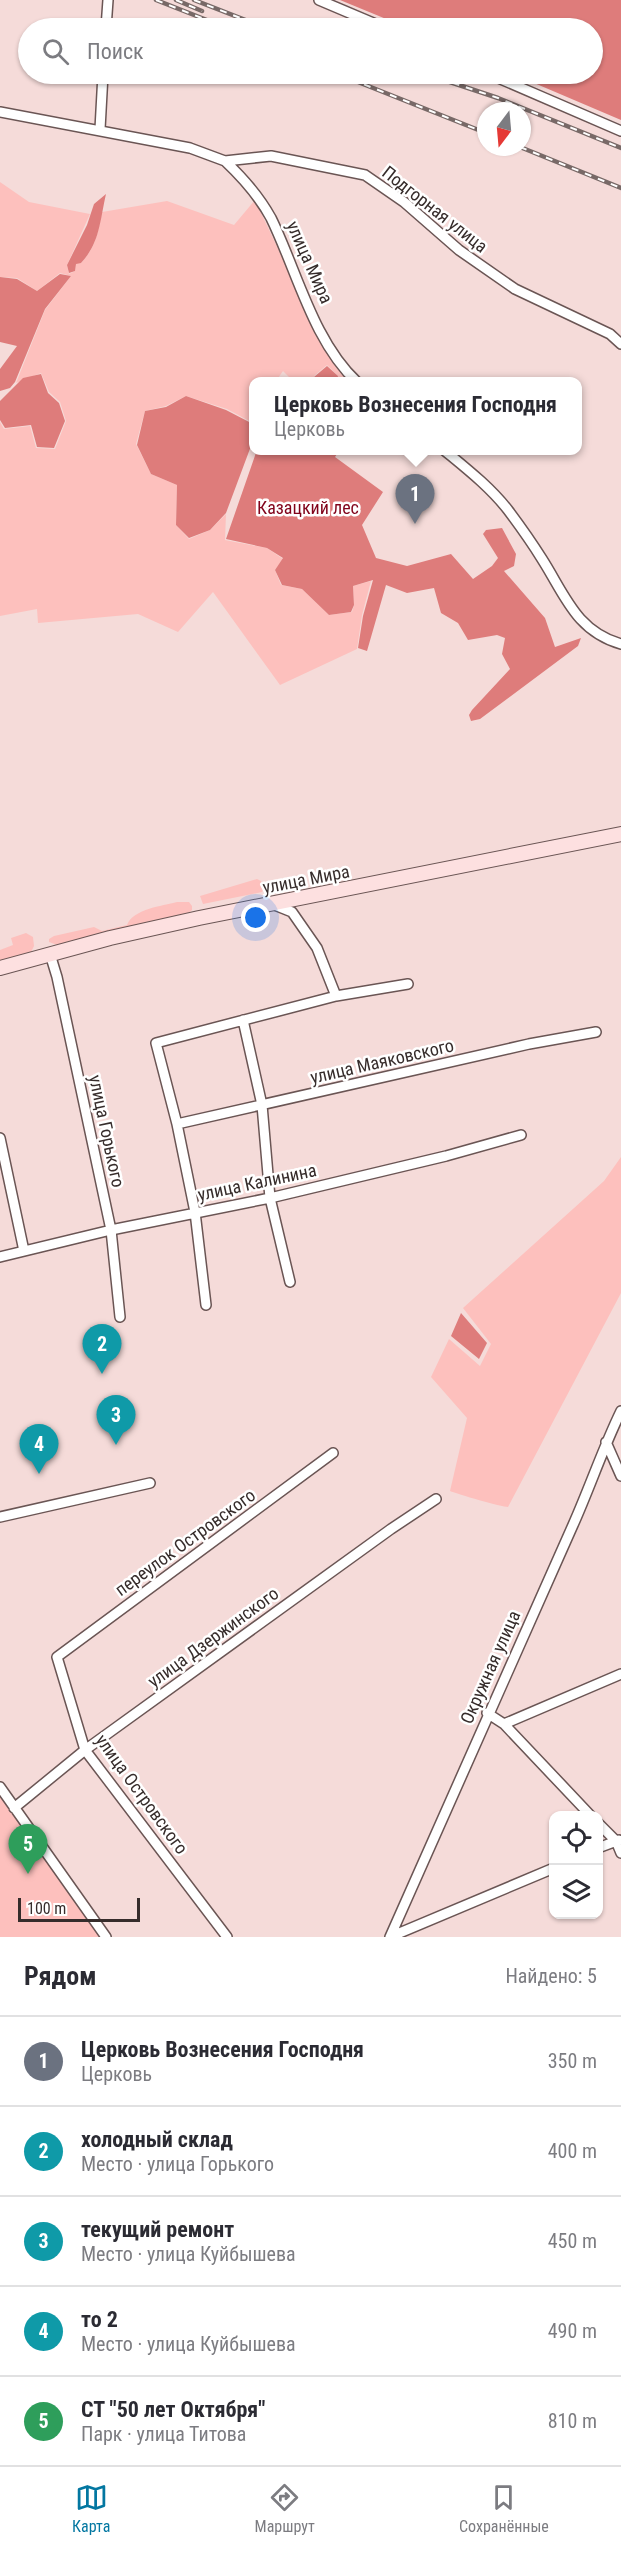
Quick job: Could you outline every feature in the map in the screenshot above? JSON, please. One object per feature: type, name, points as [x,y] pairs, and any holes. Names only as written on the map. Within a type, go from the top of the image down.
[{"type":"main road","name":"улица Мира","points":[[0,968],[110,938],[621,834]]},
{"type":"street","points":[[107,18],[108,0]]},
{"type":"street","points":[[319,0],[361,18]]},
{"type":"street","points":[[100,129],[102,84]]},
{"type":"street","points":[[512,84],[621,131]]},
{"type":"street","name":"Подгорная улица","points":[[0,112],[100,129],[190,148],[225,161],[271,156],[365,175],[404,202],[459,250],[514,289],[610,334],[621,344]]},
{"type":"street","name":"улица Мира","points":[[225,161],[247,181],[270,218],[309,307],[341,367],[352,377]]},
{"type":"street","points":[[450,455],[490,488],[508,510],[543,560],[573,612],[591,630],[621,644]]},
{"type":"street","points":[[272,904],[292,912],[317,948],[336,996]]},
{"type":"street","name":"улица Горького","points":[[50,954],[57,977],[111,1230],[120,1317]]},
{"type":"street","points":[[206,1305],[195,1212],[177,1124],[156,1043],[336,996],[408,984]]},
{"type":"street","points":[[243,1020],[262,1105],[270,1198],[290,1282]]},
{"type":"street","name":"улица Маяковского","points":[[177,1124],[529,1044],[596,1032]]},
{"type":"street","name":"улица Калинина","points":[[0,1257],[111,1230],[270,1198],[446,1156],[521,1135]]},
{"type":"street","points":[[0,1138],[24,1251]]},
{"type":"street","name":"Окружная улица","points":[[390,1937],[487,1713],[575,1521],[606,1442],[621,1411]]},
{"type":"street","points":[[606,1442],[621,1476]]},
{"type":"street","name":"переулок Островского","points":[[57,1657],[333,1453]]},
{"type":"street","points":[[0,1517],[150,1483]]},
{"type":"street","name":"улица Дзержинского","points":[[14,1808],[85,1750],[436,1499]]},
{"type":"street","name":"улица Островского","points":[[57,1657],[85,1750],[227,1937]]},
{"type":"street","points":[[504,1724],[621,1674]]},
{"type":"street","points":[[487,1713],[504,1724],[587,1811]]},
{"type":"street","points":[[0,1787],[106,1937]]},
{"type":"street","points":[[603,1827],[618,1840],[621,1853]]},
{"type":"street","points":[[603,1846],[618,1840]]},
{"type":"street","points":[[390,1937],[549,1870]]},
{"type":"shaded area","points":[[0,182],[29,202],[90,214],[67,265],[69,274],[75,271],[76,263],[81,263],[90,251],[98,233],[102,212],[167,201],[234,225],[255,200],[315,327],[339,370],[347,377],[338,377],[327,365],[314,377],[289,377],[283,371],[279,377],[249,377],[249,421],[227,409],[186,396],[166,406],[145,411],[136,444],[151,474],[177,485],[176,525],[189,539],[210,530],[226,514],[225,540],[267,548],[283,559],[275,570],[281,585],[302,589],[329,615],[352,612],[353,586],[371,581],[362,615],[357,649],[280,685],[213,592],[178,632],[138,614],[38,623],[37,609],[0,616],[0,422],[4,429],[30,426],[36,448],[55,449],[66,421],[60,402],[49,392],[41,373],[16,383],[45,310],[71,276],[60,273],[37,291],[17,278],[0,277]]},
{"type":"shaded area","points":[[257,879],[261,881],[264,888],[262,892],[203,904],[200,896]]},
{"type":"shaded area","points":[[177,902],[189,902],[192,910],[185,916],[60,946],[49,942],[49,939],[54,936],[94,927],[102,931],[127,925],[135,915]]},
{"type":"shaded area","points":[[26,933],[33,937],[34,946],[31,952],[0,962],[0,950],[13,945],[11,938]]},
{"type":"shaded area","points":[[621,1157],[621,1293],[508,1507],[450,1491],[467,1418],[431,1377],[449,1339],[480,1366],[491,1344],[463,1308],[604,1181]]},
{"type":"shaded area","points":[[0,1793],[102,1937],[0,1937]]},
{"type":"green space","points":[[340,0],[621,0],[621,120],[536,84],[603,84],[603,18],[384,18]]},
{"type":"green space","points":[[106,194],[96,239],[81,263],[76,264],[75,271],[69,273],[67,265],[87,225],[94,204]]},
{"type":"green space","points":[[60,274],[71,276],[45,309],[15,382],[10,388],[0,391],[0,369],[17,346],[0,342],[0,277],[17,279],[37,291]]},
{"type":"green space","points":[[327,366],[338,376],[338,377],[314,377]]},
{"type":"green space","points":[[41,374],[48,393],[59,403],[65,421],[54,448],[37,447],[31,425],[5,428],[0,420],[0,401],[23,378]]},
{"type":"green space","name":"Казацкий лес","points":[[186,396],[226,410],[249,422],[249,451],[226,513],[210,530],[189,538],[176,525],[177,485],[151,474],[137,445],[145,411],[166,407]]},
{"type":"green space","name":"Казацкий лес","points":[[255,455],[336,455],[335,457],[383,492],[362,525],[376,558],[407,566],[451,554],[473,579],[492,566],[498,558],[483,534],[486,530],[502,528],[516,554],[514,566],[504,571],[545,618],[555,647],[581,638],[578,646],[480,719],[471,721],[469,715],[472,710],[510,669],[502,654],[505,638],[497,635],[468,640],[458,623],[441,613],[434,588],[407,593],[386,585],[367,651],[358,648],[363,616],[373,580],[353,586],[354,605],[351,612],[329,615],[302,589],[282,585],[275,570],[283,558],[267,548],[226,539]]},
{"type":"green space","points":[[461,1313],[487,1343],[479,1359],[451,1336]]},
{"type":"railway","points":[[156,0],[202,18]]},
{"type":"railway","points":[[176,0],[202,11]]},
{"type":"railway","points":[[194,0],[240,18]]},
{"type":"railway","points":[[363,84],[477,129]]},
{"type":"railway","points":[[456,84],[498,98],[621,148]]},
{"type":"railway","points":[[531,151],[621,188]]},
{"type":"place","name":"Церковь Вознесения Господня","points":[[415,524]]},
{"type":"place","name":"холодный склад","points":[[102,1374]]},
{"type":"place","name":"текущий ремонт","points":[[116,1445]]},
{"type":"place","name":"то 2","points":[[39,1474]]},
{"type":"place","name":"СТ \"50 лет Октября\"","points":[[28,1874]]}]
